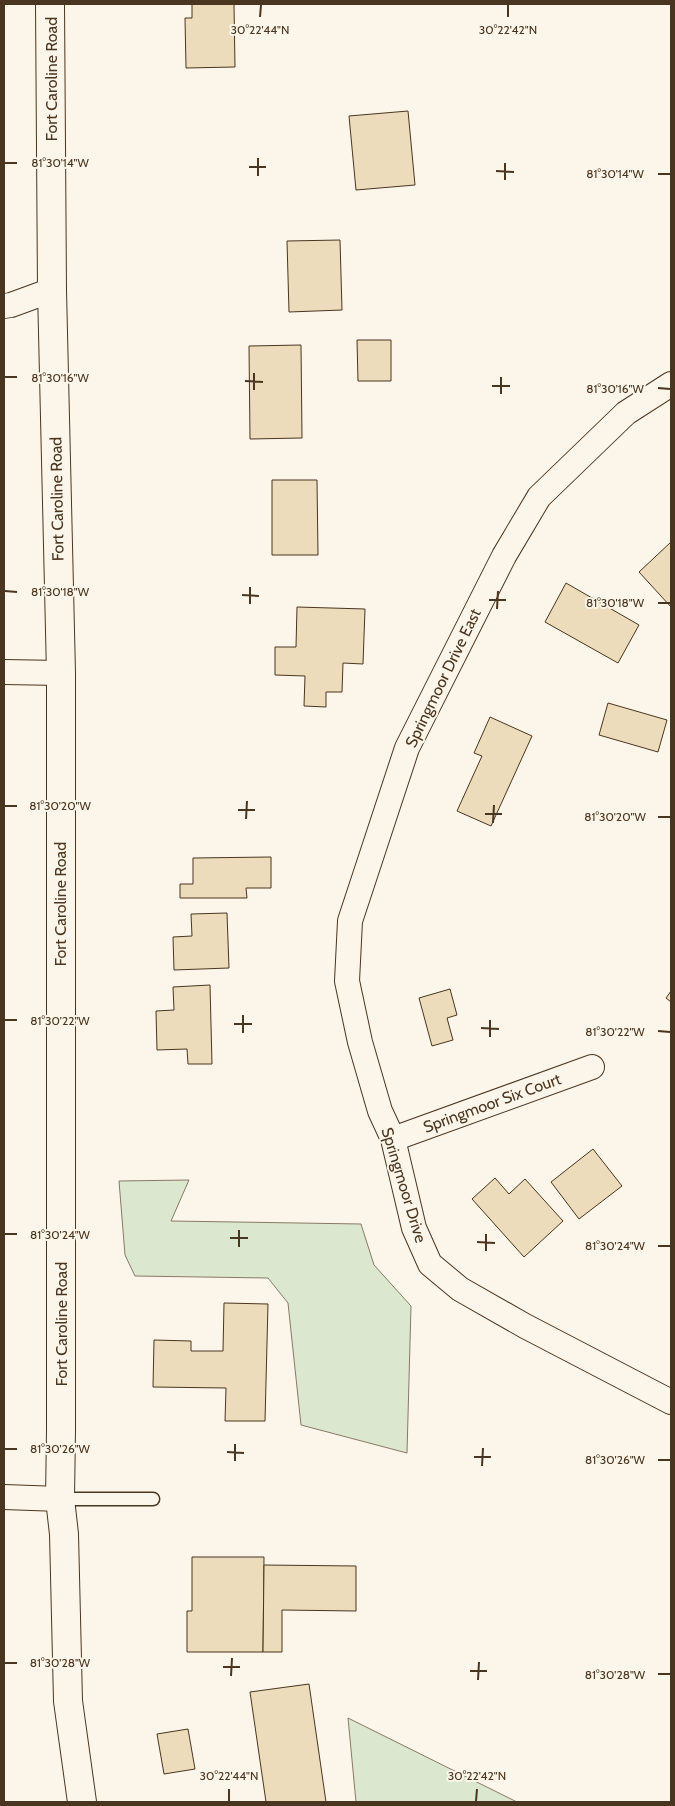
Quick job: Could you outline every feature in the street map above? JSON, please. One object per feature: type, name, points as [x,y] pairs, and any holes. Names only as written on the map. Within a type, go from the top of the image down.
[{"type":"street","name":"Fort Caroline Road","points":[[50,4],[52,290],[61,673],[60,1499],[64,1534],[68,1701],[82,1802]]},
{"type":"street","points":[[4,306],[52,290]]},
{"type":"street","name":"Springmoor Drive East","points":[[347,981],[350,921],[407,748],[504,556],[539,497],[626,413],[671,384]]},
{"type":"street","points":[[4,672],[61,673]]},
{"type":"street","name":"Springmoor Drive","points":[[347,981],[360,1042],[380,1110],[393,1139],[414,1228],[430,1264],[460,1289],[525,1326],[671,1402]]},
{"type":"street","name":"Springmoor Six Court","points":[[393,1139],[592,1067]]},
{"type":"street","points":[[4,1497],[60,1499]]},
{"type":"lane","points":[[60,1499],[153,1499]]},
{"type":"green space","points":[[189,1180],[171,1221],[361,1224],[374,1265],[411,1306],[407,1453],[301,1425],[288,1303],[268,1278],[135,1276],[125,1255],[119,1181]]},
{"type":"green space","points":[[348,1718],[517,1802],[356,1802]]},
{"type":"building","points":[[192,4],[234,4],[235,67],[186,68],[185,18],[192,18]]},
{"type":"building","points":[[408,111],[415,185],[356,190],[349,116]]},
{"type":"building","points":[[340,240],[342,310],[289,312],[287,241]]},
{"type":"building","points":[[357,340],[391,340],[391,381],[358,381]]},
{"type":"building","points":[[301,345],[302,438],[250,439],[249,346]]},
{"type":"building","points":[[272,480],[317,480],[318,555],[272,555]]},
{"type":"building","points":[[671,542],[671,607],[639,572]]},
{"type":"building","points":[[566,583],[639,625],[618,663],[545,622]]},
{"type":"building","points":[[297,607],[365,609],[363,664],[343,663],[342,692],[326,692],[326,707],[304,706],[305,676],[275,675],[275,647],[296,647]]},
{"type":"building","points":[[608,703],[667,720],[658,752],[599,735]]},
{"type":"building","points":[[490,717],[532,736],[491,826],[457,811],[482,756],[474,753]]},
{"type":"building","points":[[271,857],[271,888],[246,888],[247,898],[180,898],[180,884],[193,884],[193,858]]},
{"type":"building","points":[[227,913],[229,968],[174,970],[173,937],[192,936],[191,914]]},
{"type":"building","points":[[210,985],[212,1064],[188,1064],[187,1049],[157,1050],[156,1011],[174,1010],[173,987]]},
{"type":"building","points":[[450,989],[457,1015],[447,1018],[453,1040],[432,1046],[419,998]]},
{"type":"building","points":[[671,991],[671,1002],[666,998]]},
{"type":"building","points":[[593,1149],[622,1186],[579,1219],[551,1182]]},
{"type":"building","points":[[495,1178],[509,1194],[525,1179],[563,1221],[524,1257],[472,1199]]},
{"type":"building","points":[[224,1303],[268,1304],[265,1421],[225,1421],[226,1388],[153,1387],[154,1340],[191,1341],[191,1351],[223,1351]]},
{"type":"building","points":[[192,1557],[264,1557],[263,1652],[187,1652],[187,1611],[192,1611]]},
{"type":"building","points":[[264,1565],[356,1566],[356,1611],[282,1610],[282,1652],[263,1652]]},
{"type":"building","points":[[309,1684],[326,1802],[266,1802],[250,1692]]},
{"type":"building","points":[[188,1729],[195,1769],[164,1774],[157,1734]]}]
